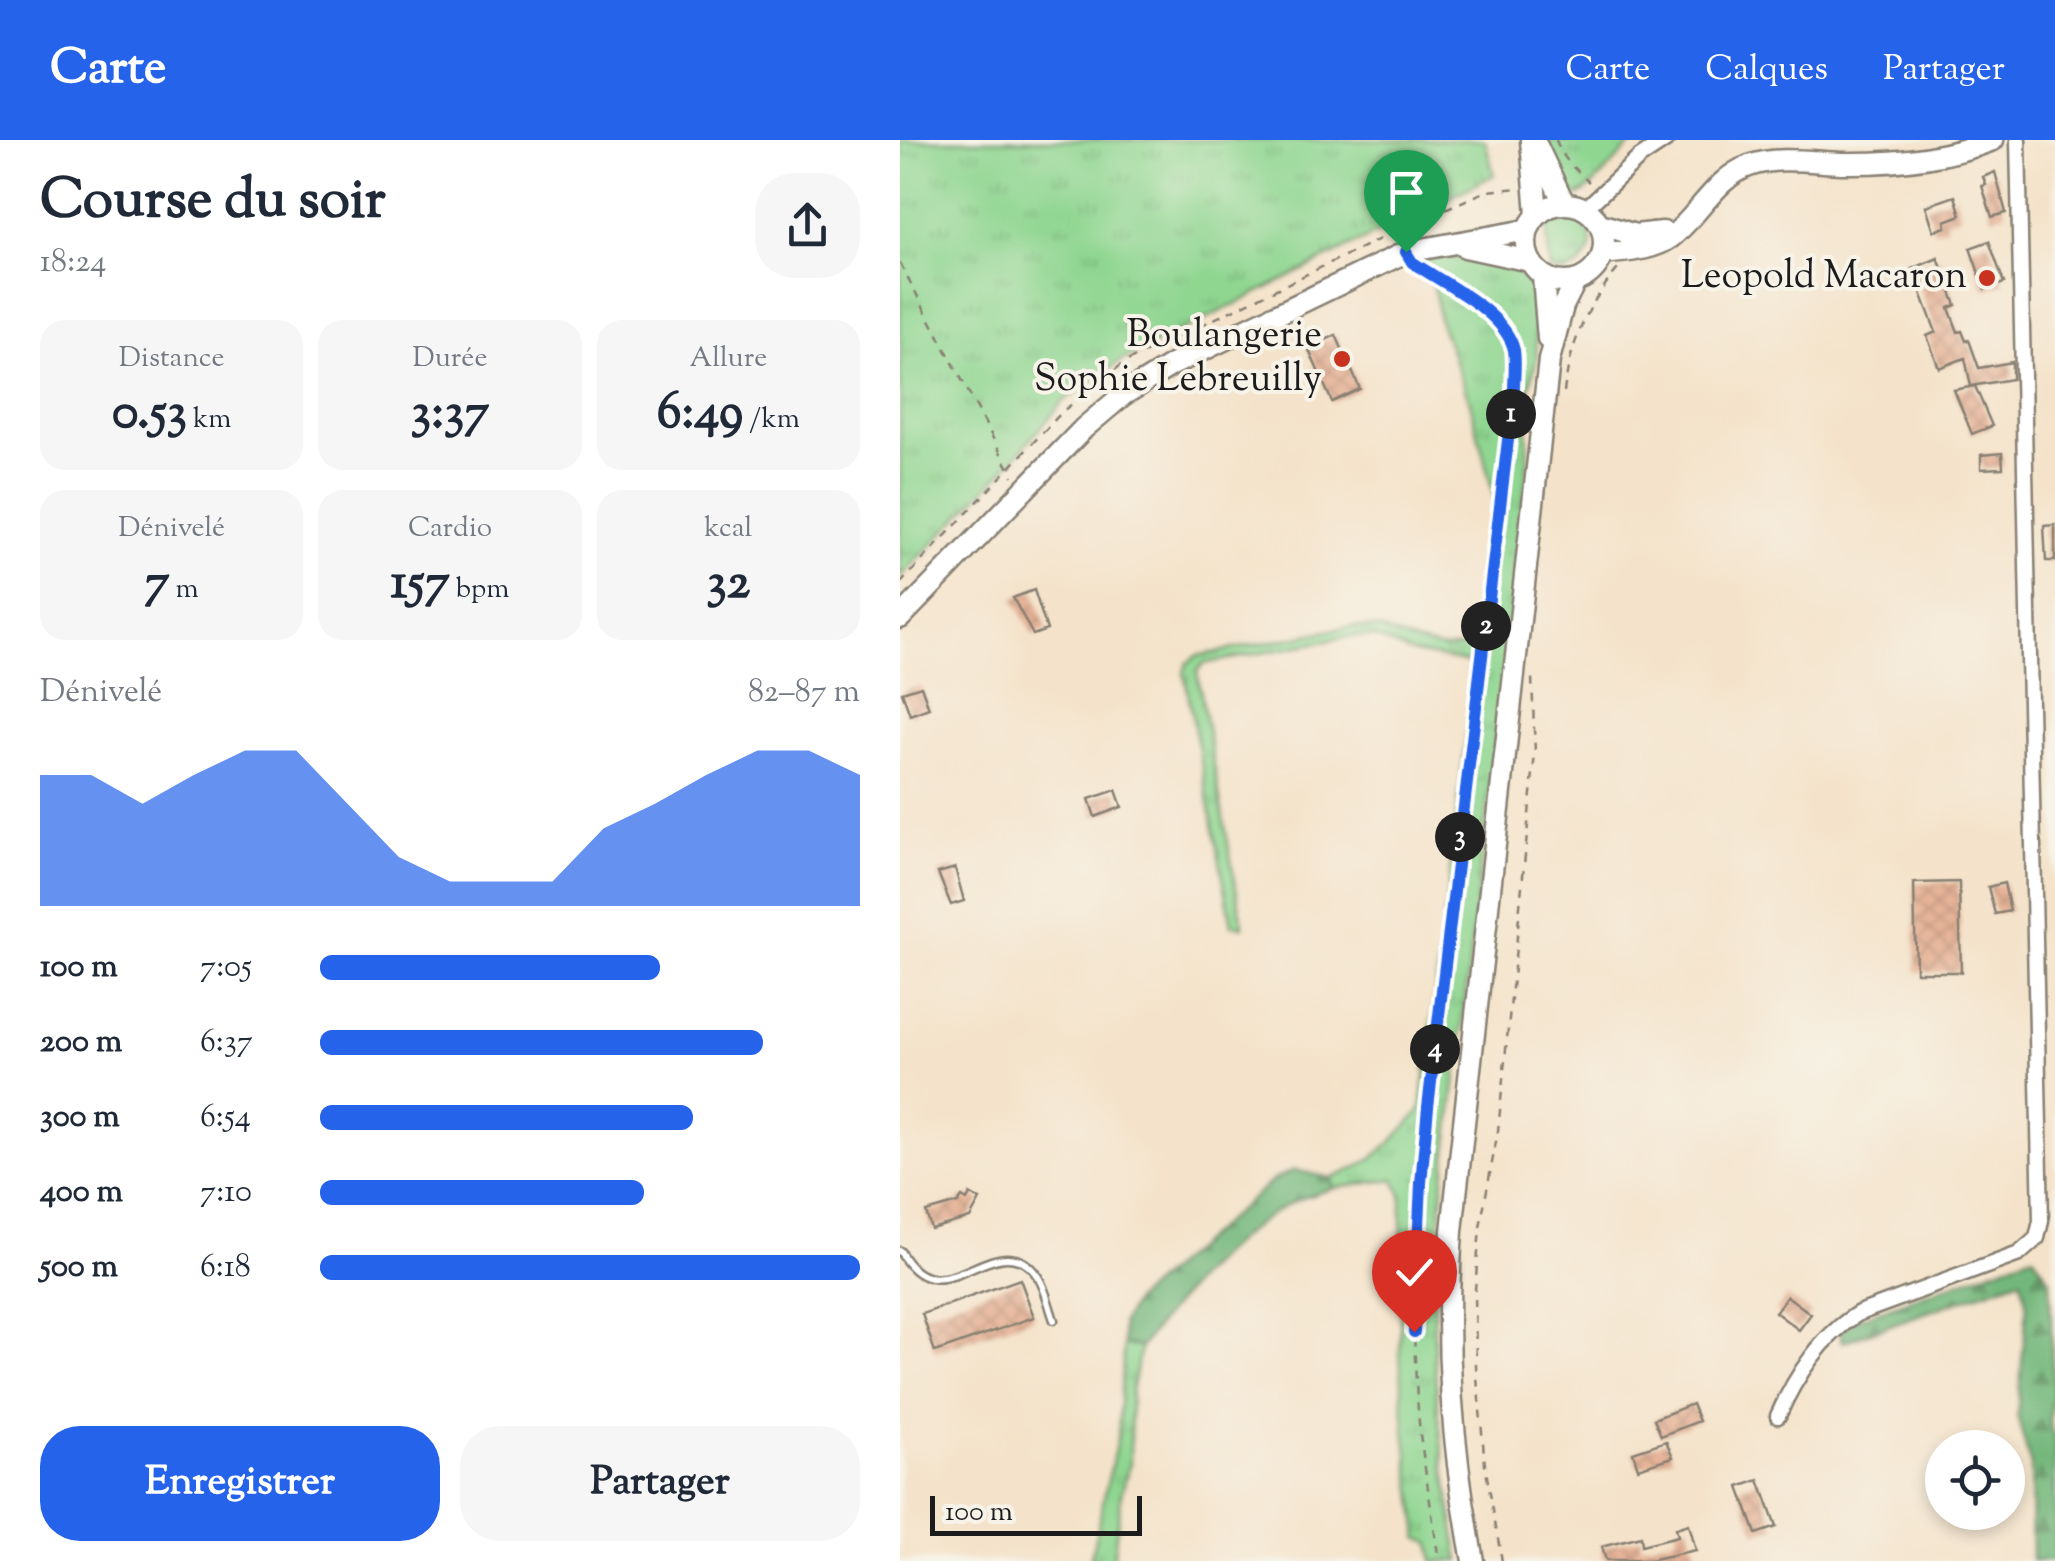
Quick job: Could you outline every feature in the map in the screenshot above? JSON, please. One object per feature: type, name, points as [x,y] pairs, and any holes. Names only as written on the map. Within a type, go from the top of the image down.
[{"type":"main road","points":[[1532,140],[1564,203]]},
{"type":"main road","points":[[1532,140],[1532,222],[1526,251],[1536,269],[1549,360]]},
{"type":"main road","points":[[1473,1561],[1450,1410],[1447,1295],[1549,360],[1563,306],[1575,282],[1612,258],[1668,240],[1725,182],[1750,166],[1774,162],[1882,164],[1923,159],[1992,140]]},
{"type":"main road","points":[[900,618],[1024,488],[1123,395],[1172,365],[1406,252],[1532,222],[1554,205],[1564,203],[1635,235],[1684,226]]},
{"type":"main road","points":[[1593,216],[1612,258]]},
{"type":"main road","points":[[1443,244],[1536,269],[1558,282],[1575,282]]},
{"type":"street","points":[[1593,216],[1639,158],[1666,140]]},
{"type":"street","points":[[1778,1416],[1790,1389],[1843,1323],[1859,1313],[2001,1263],[2029,1248],[2038,1238],[2041,1194],[2018,140]]},
{"type":"lane","points":[[900,1250],[920,1276],[938,1280],[1007,1256],[1025,1262],[1039,1279],[1054,1320]]},
{"type":"path","points":[[1556,140],[1576,170],[1595,187]]},
{"type":"path","points":[[1417,221],[1488,191],[1530,187]]},
{"type":"path","points":[[1406,252],[1412,262],[1492,316],[1514,350],[1514,390],[1421,1183],[1414,1332],[1416,1384],[1439,1561]]},
{"type":"path","points":[[1563,404],[1569,368],[1586,314],[1612,258]]},
{"type":"path","points":[[900,264],[1009,470],[1024,488]]},
{"type":"path","points":[[900,584],[1009,470]]},
{"type":"path","points":[[1502,1561],[1485,1465],[1476,1366],[1475,1290],[1480,1227],[1498,1131],[1536,753],[1532,674]]},
{"type":"green space","points":[[900,140],[1485,140],[1494,175],[1121,361],[1064,401],[900,578]]},
{"type":"green space","points":[[1542,140],[1636,140],[1598,180],[1576,196],[1564,188]]},
{"type":"green space","points":[[1566,213],[1586,226],[1591,250],[1578,267],[1565,272],[1550,270],[1546,217]]},
{"type":"green space","points":[[1431,257],[1494,259],[1517,272],[1533,290],[1537,358],[1526,401],[1528,460],[1436,1274],[1436,1385],[1460,1561],[1433,1561],[1430,1542],[1419,1537],[1400,1356],[1402,1196],[1395,1179],[1334,1188],[1331,1178],[1371,1159],[1421,1110],[1475,664],[1409,652],[1375,637],[1353,636],[1203,664],[1197,671],[1243,926],[1232,925],[1184,673],[1187,663],[1197,656],[1353,626],[1381,629],[1445,649],[1477,645],[1495,501],[1470,402],[1439,320],[1434,286],[1399,263]]},
{"type":"green space","points":[[1294,1170],[1331,1178],[1334,1188],[1305,1197],[1268,1216],[1190,1287],[1141,1347],[1124,1345],[1122,1323],[1135,1300],[1274,1179]]},
{"type":"green space","points":[[2033,1255],[2050,1280],[2053,1394],[2049,1422],[2055,1440],[2055,1561],[2032,1561],[2031,1467],[2025,1430],[2021,1430],[2017,1415],[2027,1307],[2021,1279],[1842,1342],[1840,1331],[1856,1319]]},
{"type":"green space","points":[[1124,1345],[1141,1347],[1131,1391],[1130,1463],[1121,1494],[1113,1561],[1090,1561],[1118,1435]]},
{"type":"building","points":[[1995,172],[2006,213],[1992,217],[1982,186],[1986,185],[1983,177]]},
{"type":"building","points":[[1955,196],[1961,215],[1934,231],[1926,206]]},
{"type":"building","points":[[1989,241],[2004,283],[1985,290],[1970,248]]},
{"type":"building","points":[[1938,258],[1956,305],[1949,308],[1958,332],[1962,331],[1969,340],[1979,368],[2012,362],[2012,379],[1971,386],[1965,358],[1939,368],[1927,336],[1936,332],[1912,269]]},
{"type":"building","points":[[1336,335],[1360,389],[1332,402],[1308,348]]},
{"type":"building","points":[[1975,386],[1992,426],[1972,434],[1954,390]]},
{"type":"building","points":[[2002,453],[2003,468],[1981,469],[1981,455]]},
{"type":"building","points":[[2055,525],[2055,561],[2046,561],[2044,526]]},
{"type":"building","points":[[1034,590],[1047,630],[1033,635],[1013,598]]},
{"type":"building","points":[[921,686],[929,708],[910,715],[902,692]]},
{"type":"building","points":[[1116,790],[1122,807],[1095,817],[1089,799]]},
{"type":"building","points":[[955,868],[964,901],[951,905],[938,873]]},
{"type":"building","points":[[1959,882],[1961,972],[1916,972],[1914,883]]},
{"type":"building","points":[[2004,883],[2010,911],[1995,914],[1988,887]]},
{"type":"building","points":[[970,1194],[980,1200],[970,1218],[931,1229],[926,1212],[958,1203],[962,1197],[967,1200]]},
{"type":"building","points":[[1020,1279],[1034,1317],[935,1352],[922,1314]]},
{"type":"building","points":[[1787,1296],[1811,1314],[1799,1330],[1775,1312]]},
{"type":"building","points":[[1692,1404],[1699,1421],[1661,1436],[1654,1419]]},
{"type":"building","points":[[1666,1441],[1673,1457],[1638,1468],[1633,1452]]},
{"type":"building","points":[[1759,1480],[1776,1527],[1756,1534],[1739,1487]]},
{"type":"building","points":[[1688,1525],[1695,1551],[1649,1561],[1605,1561],[1601,1547],[1640,1537],[1641,1546],[1677,1537],[1675,1529]]},
{"type":"place","name":"Leopold Macaron","points":[[1987,278]]},
{"type":"place","name":"Boulangerie Sophie Lebreuilly","points":[[1342,359]]},
{"type":"route","points":[[1406,252],[1412,262],[1481,307],[1502,326],[1514,350],[1514,390],[1428,1107],[1414,1332]]}]
